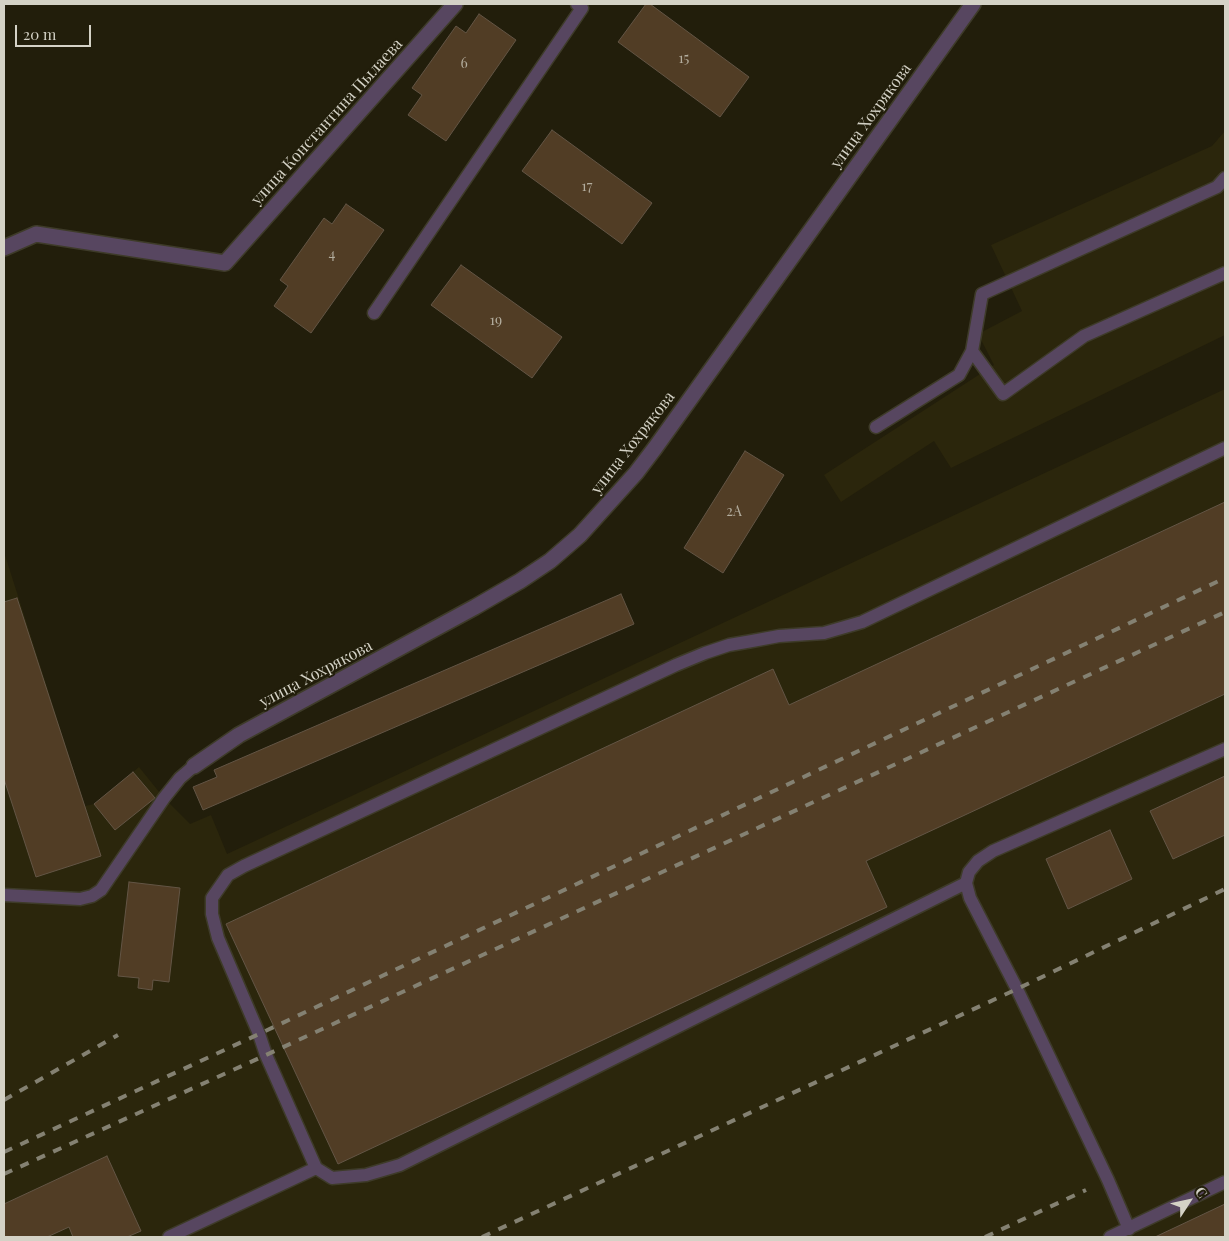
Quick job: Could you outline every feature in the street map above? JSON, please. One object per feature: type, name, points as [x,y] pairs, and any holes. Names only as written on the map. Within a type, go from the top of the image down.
[{"type":"street","name":"улица Константина Пылаева","points":[[4,248],[36,234],[225,263],[455,4]]},
{"type":"street","name":"улица Хохрякова","points":[[194,766],[239,735],[483,603],[550,560],[580,534],[636,473],[655,448],[973,4]]},
{"type":"lane","points":[[374,313],[582,8],[577,4]]},
{"type":"lane","points":[[876,427],[959,375],[972,351],[982,294],[1217,187],[1225,178]]},
{"type":"lane","points":[[972,351],[1003,394],[1084,336],[1225,273]]},
{"type":"lane","points":[[966,883],[400,1166],[366,1175],[332,1178],[316,1168],[266,1055],[218,938],[212,914],[212,898],[228,875],[244,866],[676,665],[705,653],[737,644],[779,636],[824,633],[862,622],[1225,448]]},
{"type":"lane","points":[[1129,1229],[1108,1180],[1021,998],[970,898],[966,883],[973,866],[993,851],[1225,749]]},
{"type":"lane","points":[[4,895],[80,899],[92,896],[101,890],[164,798],[180,778],[194,766]]},
{"type":"lane","points":[[168,1237],[316,1168]]},
{"type":"lane","points":[[1110,1237],[1225,1182]]},
{"type":"shaded area","points":[[1225,131],[1225,335],[951,468],[934,441],[841,502],[824,475],[994,365],[978,334],[1022,311],[991,245],[1212,146]]},
{"type":"shaded area","points":[[1225,389],[1225,1237],[4,1237],[4,552],[85,806],[94,804],[139,767],[164,798],[190,824],[211,815],[227,854]]},
{"type":"building","points":[[646,4],[650,4],[749,77],[720,117],[618,42]]},
{"type":"building","points":[[479,14],[516,40],[446,141],[408,115],[422,95],[412,88],[456,26],[466,33]]},
{"type":"building","points":[[552,130],[652,203],[622,244],[522,171]]},
{"type":"building","points":[[346,204],[384,230],[311,333],[274,306],[288,286],[280,280],[324,218],[332,224]]},
{"type":"building","points":[[461,265],[562,337],[532,378],[431,305]]},
{"type":"building","points":[[745,451],[784,475],[723,573],[684,548]]},
{"type":"building","points":[[1225,502],[1225,694],[866,861],[887,907],[338,1164],[226,924],[773,669],[789,705]]},
{"type":"building","points":[[621,594],[634,624],[203,810],[193,787],[217,777],[214,770]]},
{"type":"building","points":[[17,598],[101,856],[36,877],[4,779],[4,602]]},
{"type":"building","points":[[133,772],[155,798],[115,830],[94,804]]},
{"type":"building","points":[[1225,776],[1225,835],[1173,859],[1150,811]]},
{"type":"building","points":[[1110,830],[1132,879],[1068,909],[1046,859]]},
{"type":"building","points":[[129,882],[180,888],[169,982],[153,980],[152,990],[138,988],[139,978],[118,976]]},
{"type":"building","points":[[107,1156],[141,1231],[127,1237],[73,1237],[69,1227],[47,1237],[4,1237],[4,1204]]},
{"type":"building","points":[[1225,1204],[1225,1237],[1155,1237]]},
{"type":"railway","points":[[4,1152],[259,1034],[1225,578]]},
{"type":"railway","points":[[4,1174],[1225,612]]},
{"type":"railway","points":[[482,1237],[1017,989],[1225,889]]},
{"type":"railway","points":[[4,1100],[118,1035]]},
{"type":"railway","points":[[985,1237],[1086,1190]]}]
